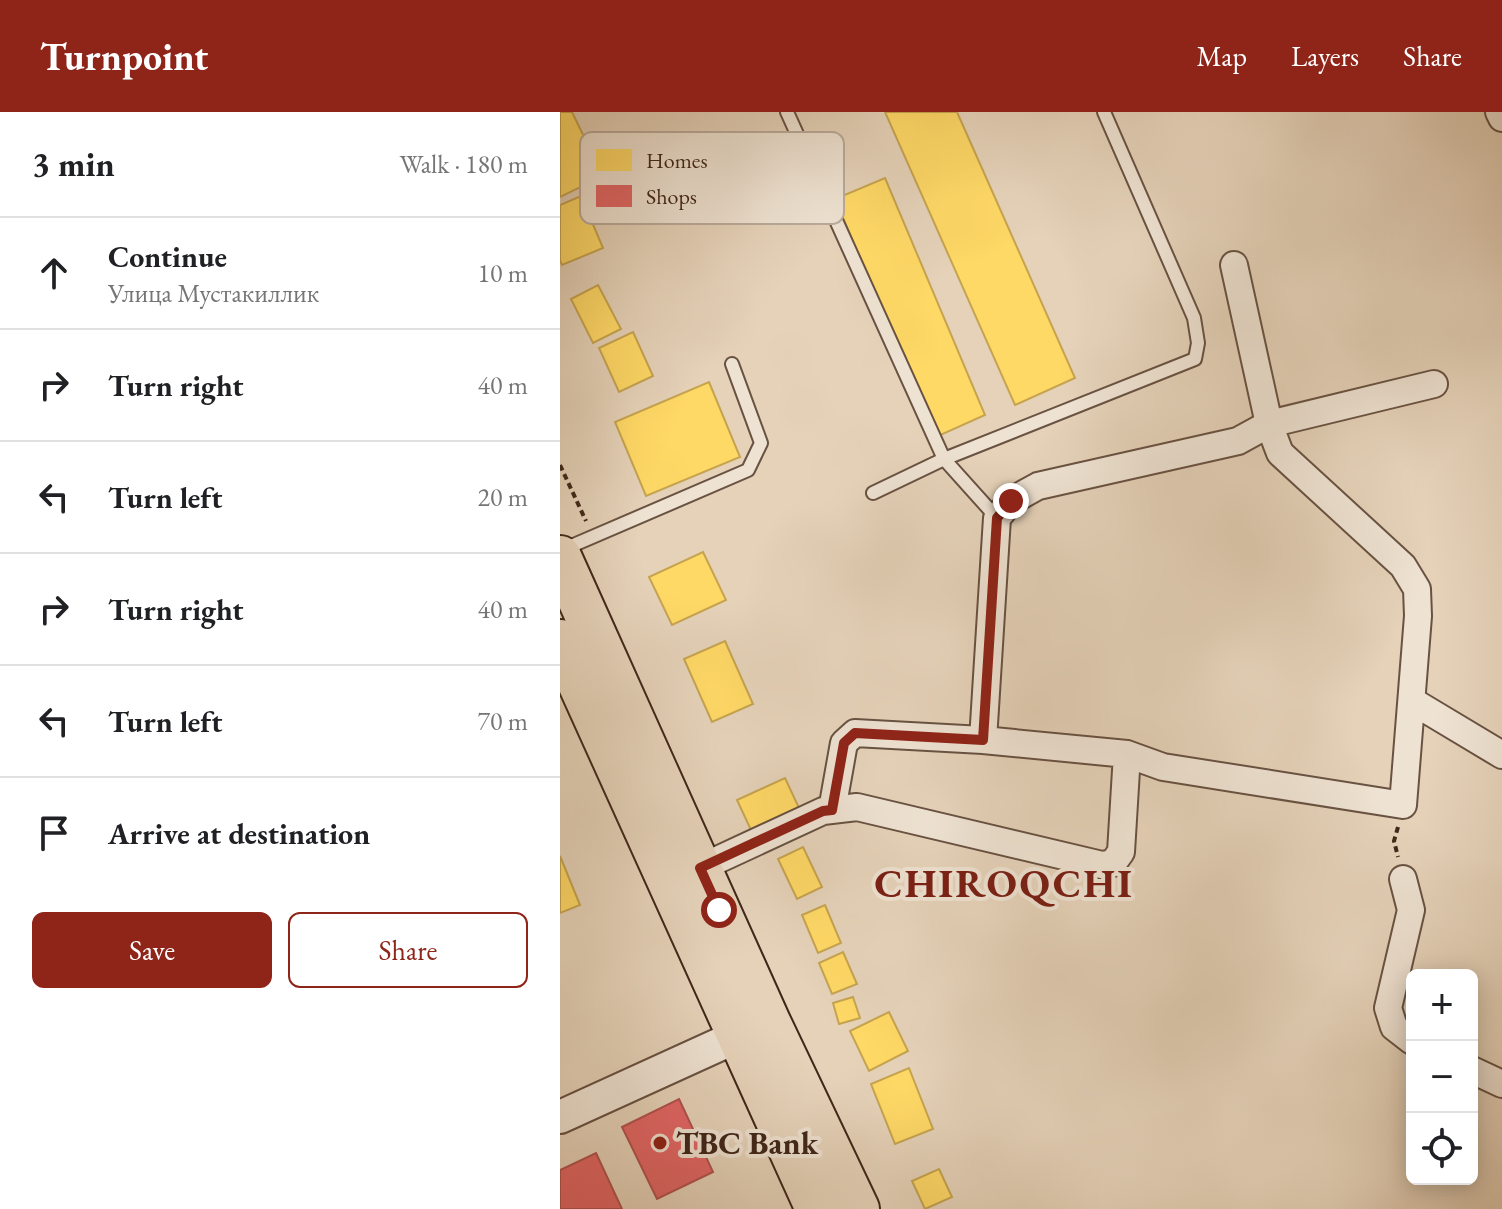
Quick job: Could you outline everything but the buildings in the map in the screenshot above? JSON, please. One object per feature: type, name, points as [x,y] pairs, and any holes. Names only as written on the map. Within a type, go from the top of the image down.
[{"type":"main road","points":[[577,547],[700,868],[858,1209]]},
{"type":"main road","points":[[561,644],[817,1209]]},
{"type":"street","points":[[1499,112],[1502,118]]},
{"type":"street","points":[[832,810],[844,743],[855,733],[983,740],[1127,754],[1163,767],[1403,805],[1418,616],[1417,589],[1403,566],[1280,453],[1269,424],[1234,265]]},
{"type":"street","points":[[983,740],[997,518],[1011,501],[1038,486],[1238,441],[1269,424],[1434,384]]},
{"type":"street","points":[[1412,701],[1502,755]]},
{"type":"street","points":[[700,868],[823,811],[857,807],[1102,865],[1113,863],[1121,852],[1127,754]]},
{"type":"street","points":[[1403,879],[1411,910],[1388,1008],[1394,1027],[1406,1036]]},
{"type":"street","points":[[560,1117],[738,1036]]},
{"type":"street","points":[[1478,1073],[1502,1084]]},
{"type":"lane","points":[[787,112],[796,132]]},
{"type":"lane","points":[[873,493],[944,459],[1195,359],[1198,343],[1194,318],[1104,112]]},
{"type":"lane","points":[[838,224],[944,459],[997,518]]},
{"type":"lane","points":[[560,550],[577,547],[748,470],[761,443],[732,364]]},
{"type":"path","points":[[560,465],[577,547]]},
{"type":"path","points":[[1403,805],[1394,841],[1403,879]]},
{"type":"place","name":"TBC Bank","points":[[660,1143]]},
{"type":"district","name":"CHIROQCHI","points":[[1004,883]]},
{"type":"route","points":[[719,910],[700,868],[823,811],[832,810],[844,743],[855,733],[983,740],[997,518],[1011,501]]}]
